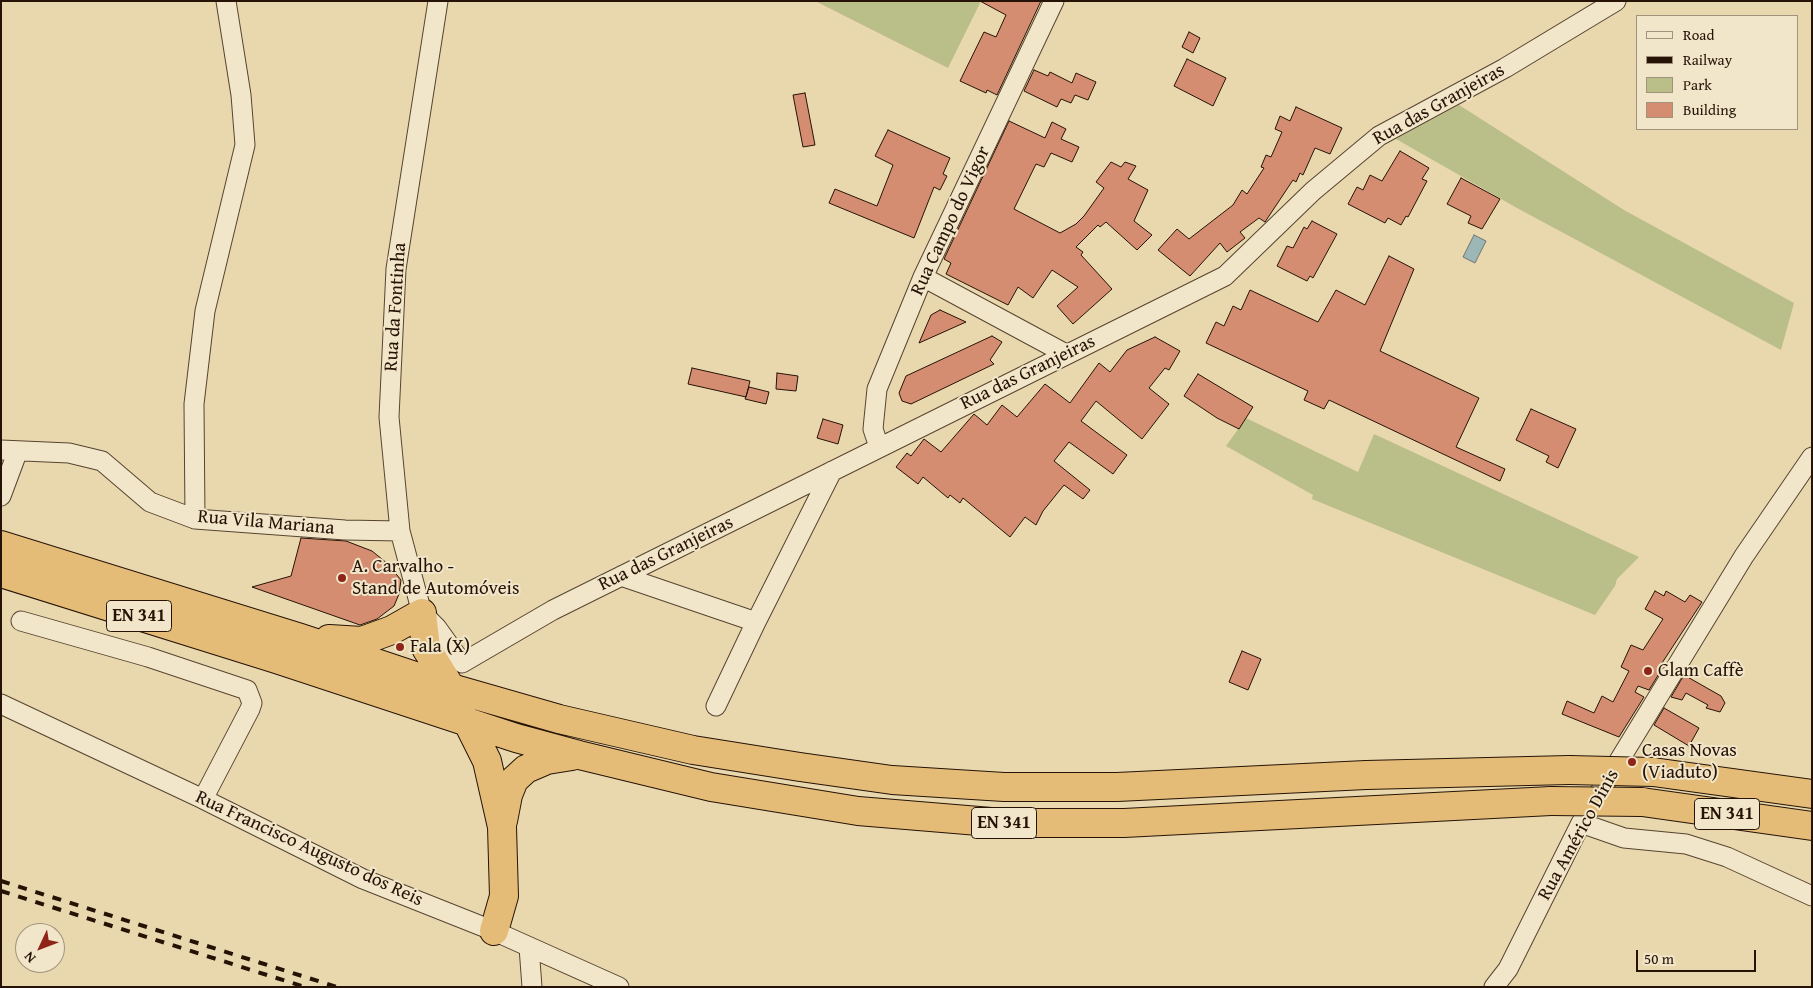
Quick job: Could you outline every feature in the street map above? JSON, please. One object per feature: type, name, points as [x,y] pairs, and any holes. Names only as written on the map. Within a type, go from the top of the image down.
[{"type":"highway","name":"EN 341","points":[[1,545],[300,638],[451,688],[559,719],[693,750],[892,780],[1004,787],[1117,787],[1366,775],[1568,770],[1653,772],[1812,794]]},
{"type":"highway","name":"EN 341","points":[[1,573],[579,755],[711,787],[848,809],[1003,824],[1124,823],[1552,801],[1642,802],[1812,826]]},
{"type":"highway","points":[[300,638],[362,641],[392,630],[422,613],[426,648],[451,688]]},
{"type":"highway","points":[[467,721],[487,761],[502,828],[504,896],[494,932]]},
{"type":"highway","points":[[502,828],[508,795],[514,780],[526,769],[547,760],[579,755]]},
{"type":"street","points":[[196,519],[194,404],[205,311],[245,146],[241,95],[226,1]]},
{"type":"street","name":"Rua da Fontinha","points":[[422,613],[400,530],[389,418],[396,269],[438,1]]},
{"type":"street","name":"Rua Campo do Vigor","points":[[880,447],[873,429],[877,389],[923,277],[1054,1]]},
{"type":"street","name":"Rua das Granjeiras","points":[[422,613],[436,628],[462,663],[553,610],[1226,276],[1313,191],[1379,136],[1505,68],[1616,1]]},
{"type":"street","points":[[923,277],[1066,354]]},
{"type":"street","points":[[2,494],[9,452]]},
{"type":"street","name":"Rua Vila Mariana","points":[[9,452],[69,453],[102,461],[150,502],[196,519],[345,530],[400,530]]},
{"type":"street","name":"Rua Américo Dinis","points":[[1494,987],[1508,969],[1581,823],[1744,556],[1812,457]]},
{"type":"street","points":[[716,706],[832,471]]},
{"type":"street","points":[[621,576],[756,622]]},
{"type":"street","points":[[21,620],[148,657],[247,690],[250,696],[250,709],[203,799]]},
{"type":"street","name":"Rua Francisco Augusto dos Reis","points":[[1,704],[203,799],[363,879],[494,932],[619,987]]},
{"type":"street","points":[[1581,823],[1624,838],[1694,846],[1727,857],[1812,896]]},
{"type":"street","points":[[529,947],[532,987]]},
{"type":"green space","points":[[815,1],[981,1],[948,68]]},
{"type":"green space","points":[[1459,105],[1624,210],[1794,303],[1781,350],[1517,208],[1396,139]]},
{"type":"green space","points":[[1246,418],[1358,472],[1374,434],[1639,557],[1617,579],[1615,586],[1595,615],[1312,499],[1313,495],[1226,446]]},
{"type":"water","points":[[1474,235],[1486,241],[1475,263],[1463,257]]},
{"type":"building","points":[[980,1],[1041,1],[997,95],[987,90],[986,93],[960,81],[984,32],[996,37],[1006,15]]},
{"type":"building","points":[[1189,32],[1200,38],[1193,53],[1182,47]]},
{"type":"building","points":[[1187,59],[1226,78],[1213,106],[1174,86]]},
{"type":"building","points":[[1034,70],[1048,76],[1050,72],[1072,83],[1076,73],[1096,82],[1088,100],[1075,95],[1071,103],[1061,99],[1057,107],[1024,91]]},
{"type":"building","points":[[805,93],[815,145],[803,147],[793,95]]},
{"type":"building","points":[[1296,107],[1342,128],[1330,154],[1315,148],[1303,175],[1300,173],[1296,182],[1293,180],[1265,222],[1259,218],[1240,232],[1245,238],[1227,252],[1220,243],[1190,276],[1158,250],[1177,229],[1189,239],[1233,205],[1242,190],[1247,194],[1264,168],[1261,167],[1266,155],[1271,157],[1282,132],[1275,129],[1280,116],[1290,121]]},
{"type":"building","points":[[1009,121],[1045,138],[1052,122],[1066,129],[1061,139],[1079,147],[1072,162],[1051,153],[1044,167],[1036,164],[1014,209],[1060,233],[1076,224],[1084,216],[1104,188],[1096,182],[1111,162],[1121,167],[1125,162],[1136,166],[1128,179],[1148,190],[1134,221],[1152,235],[1137,250],[1106,222],[1100,227],[1098,225],[1076,247],[1083,252],[1081,255],[1112,289],[1073,324],[1057,306],[1078,287],[1052,270],[1033,298],[1018,287],[1008,305],[946,274],[951,263],[944,259]]},
{"type":"building","points":[[888,130],[950,158],[943,174],[947,176],[940,190],[934,187],[914,238],[829,203],[835,189],[877,206],[893,165],[875,156]]},
{"type":"building","points":[[1400,151],[1429,168],[1422,179],[1427,181],[1408,217],[1406,216],[1401,225],[1388,218],[1385,223],[1348,204],[1357,187],[1363,190],[1370,175],[1382,181]]},
{"type":"building","points":[[1461,178],[1500,199],[1482,229],[1468,223],[1471,216],[1447,204]]},
{"type":"building","points":[[1312,221],[1337,234],[1313,278],[1310,276],[1307,281],[1277,266],[1287,246],[1293,248],[1304,227],[1307,229]]},
{"type":"building","points":[[1389,256],[1414,269],[1380,351],[1479,398],[1456,447],[1505,469],[1500,481],[1329,400],[1324,409],[1304,400],[1308,391],[1206,343],[1216,322],[1224,326],[1233,306],[1241,310],[1250,290],[1318,322],[1336,290],[1365,305]]},
{"type":"building","points":[[940,310],[966,322],[919,343],[931,315]]},
{"type":"building","points":[[992,336],[1002,342],[990,360],[994,364],[911,404],[902,401],[899,393],[906,376]]},
{"type":"building","points":[[1155,337],[1180,351],[1169,370],[1165,368],[1149,388],[1169,404],[1142,439],[1096,401],[1081,421],[1127,455],[1113,474],[1069,442],[1054,461],[1090,490],[1083,499],[1064,485],[1043,511],[1036,525],[1025,517],[1010,537],[963,498],[960,503],[950,495],[948,498],[923,477],[918,484],[896,467],[907,453],[911,456],[924,439],[941,452],[974,414],[987,425],[1002,405],[1017,417],[1045,384],[1070,403],[1099,363],[1110,372],[1127,350]]},
{"type":"building","points":[[692,368],[750,381],[746,397],[688,384]]},
{"type":"building","points":[[777,373],[798,376],[796,391],[776,389]]},
{"type":"building","points":[[1198,374],[1253,407],[1239,429],[1217,418],[1184,396]]},
{"type":"building","points":[[749,387],[769,392],[766,404],[745,399]]},
{"type":"building","points":[[1531,409],[1576,429],[1558,468],[1546,462],[1549,456],[1516,440]]},
{"type":"building","points":[[823,419],[843,425],[838,444],[817,438]]},
{"type":"building","name":"A. Carvalho - Stand de Automóveis","points":[[301,538],[346,541],[372,551],[388,564],[401,580],[399,594],[394,606],[377,619],[360,625],[252,587],[291,576]]},
{"type":"building","points":[[1655,591],[1664,596],[1666,591],[1685,602],[1690,595],[1702,602],[1662,663],[1665,664],[1649,690],[1638,686],[1635,692],[1644,697],[1619,737],[1562,714],[1567,701],[1594,713],[1602,696],[1613,702],[1629,671],[1621,667],[1631,645],[1643,650],[1663,619],[1645,609]]},
{"type":"building","points":[[1242,651],[1261,659],[1248,690],[1229,682]]},
{"type":"building","points":[[1684,675],[1721,696],[1725,703],[1720,712],[1706,708],[1708,705],[1686,693],[1682,700],[1671,697]]},
{"type":"building","points":[[1664,708],[1699,728],[1689,746],[1654,725]]},
{"type":"railway","points":[[1,881],[337,987]]},
{"type":"railway","points":[[1,891],[305,987]]},
{"type":"place","name":"A. Carvalho - Stand de Automóveis","points":[[342,578]]},
{"type":"place","name":"Fala (X)","points":[[400,647]]},
{"type":"place","name":"Glam Caffè","points":[[1648,671]]},
{"type":"place","name":"Casas Novas (Viaduto)","points":[[1632,762]]}]
